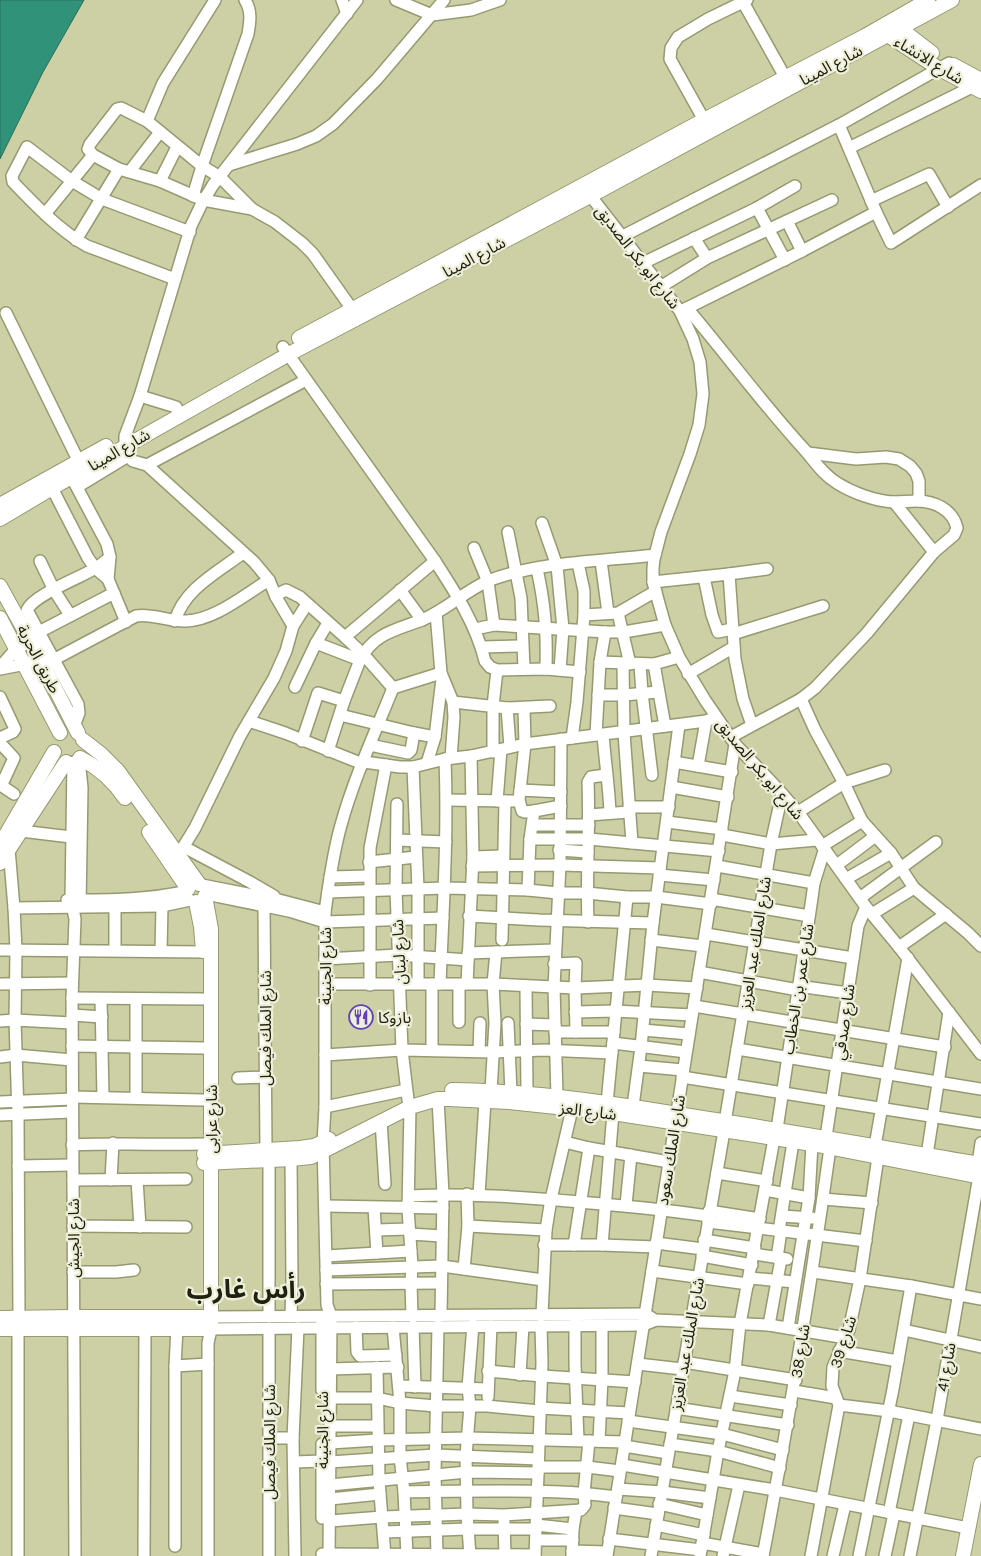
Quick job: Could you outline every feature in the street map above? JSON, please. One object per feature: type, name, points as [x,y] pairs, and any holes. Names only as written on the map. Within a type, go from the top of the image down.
[{"type":"main road","name":"شارع المينا","points":[[897,24],[928,0]]},
{"type":"main road","name":"شارع المينا","points":[[0,519],[52,488],[74,482],[178,411],[286,351],[897,24],[952,0]]},
{"type":"main road","name":"شارع الانشاء","points":[[897,24],[943,66]]},
{"type":"main road","name":"شارع المينا","points":[[286,351],[352,309],[587,191],[704,120],[785,77],[883,32]]},
{"type":"main road","name":"شارع الانشاء","points":[[883,32],[978,86]]},
{"type":"main road","name":"شارع المينا","points":[[0,505],[79,462],[126,446]]},
{"type":"main road","name":"طريق الحرية","points":[[0,586],[35,637],[39,656],[78,733]]},
{"type":"main road","name":"طريق الحرية","points":[[0,618],[26,664],[60,733]]},
{"type":"main road","points":[[0,863],[4,847],[54,752],[54,740],[60,733],[71,731],[78,733],[84,749],[21,831],[4,847]]},
{"type":"main road","name":"شارع عرابى","points":[[78,733],[118,771],[164,837],[181,851],[211,929],[207,1155],[207,1327]]},
{"type":"main road","points":[[54,752],[60,760],[74,760]]},
{"type":"main road","name":"شارع عرابى","points":[[74,760],[99,769],[116,784],[197,893],[203,952],[203,1100],[207,1155]]},
{"type":"main road","name":"شارع العز","points":[[207,1155],[267,1156],[291,1160],[309,1157],[323,1147],[408,1099],[436,1091],[488,1096],[509,1102],[572,1109],[634,1106],[676,1118]]},
{"type":"main road","name":"شارع العز","points":[[267,1156],[300,1148],[323,1147],[381,1121],[408,1099],[511,1094],[557,1097],[610,1108],[828,1142],[980,1170]]},
{"type":"main road","name":"شارع العز","points":[[775,1134],[793,1142],[812,1144],[828,1142]]},
{"type":"main road","name":"شارع العز","points":[[876,1152],[927,1155],[980,1170]]},
{"type":"main road","points":[[0,1318],[18,1323],[207,1327]]},
{"type":"main road","points":[[0,1329],[18,1323]]},
{"type":"main road","points":[[73,1323],[145,1328],[207,1327]]},
{"type":"main road","points":[[963,1556],[981,1464]]},
{"type":"street","points":[[147,121],[164,83],[215,0]]},
{"type":"street","points":[[245,0],[250,9],[248,34],[202,166],[198,198],[190,232],[126,446],[132,461],[147,465],[254,562],[268,580],[292,626]]},
{"type":"street","points":[[342,0],[347,14]]},
{"type":"street","points":[[198,198],[229,166],[357,0]]},
{"type":"street","points":[[396,0],[432,15],[471,10],[500,0]]},
{"type":"street","points":[[229,166],[286,148],[323,132],[362,96],[444,0]]},
{"type":"street","points":[[704,120],[670,59],[671,48],[678,37],[708,19],[745,1],[785,77]]},
{"type":"street","points":[[623,236],[839,125],[943,66]]},
{"type":"street","points":[[849,148],[978,86]]},
{"type":"street","points":[[252,209],[198,198],[125,170],[93,155],[88,150],[90,144],[119,108],[147,121],[202,166],[220,176],[252,209],[275,222],[302,243],[352,309]]},
{"type":"street","points":[[839,125],[891,243],[981,185]]},
{"type":"street","points":[[76,240],[102,200],[125,170],[160,132]]},
{"type":"street","points":[[175,279],[87,246],[76,240],[44,214],[12,180],[12,176],[27,147],[72,181],[102,200],[190,232]]},
{"type":"street","points":[[160,182],[177,147]]},
{"type":"street","points":[[44,214],[93,155]]},
{"type":"street","points":[[871,201],[929,174],[948,207]]},
{"type":"street","points":[[643,263],[758,208],[795,186]]},
{"type":"street","name":"شارع ابو بكر الصديق","points":[[587,191],[643,263],[684,309],[700,362],[703,404],[697,436],[670,504],[655,555],[655,587],[665,625],[679,658],[711,719],[798,812],[866,906],[981,1054]]},
{"type":"street","points":[[662,286],[706,258],[832,200]]},
{"type":"street","points":[[758,208],[785,260]]},
{"type":"street","points":[[733,741],[752,724],[800,699],[815,688],[867,633],[934,552],[956,533],[957,526],[943,507],[919,501],[894,502],[856,493],[832,480],[782,425],[684,309],[785,260],[876,212]]},
{"type":"street","points":[[787,221],[802,251]]},
{"type":"street","points":[[694,238],[706,258]]},
{"type":"street","points":[[6,313],[79,462]]},
{"type":"street","points":[[286,351],[435,561],[459,598],[475,629],[485,661],[490,668],[497,670],[524,668],[580,672]]},
{"type":"street","points":[[147,465],[306,380]]},
{"type":"street","points":[[140,396],[178,411]]},
{"type":"street","points":[[808,453],[856,459],[886,456],[899,459],[910,466],[920,481],[919,501]]},
{"type":"street","points":[[74,482],[107,544],[110,558],[108,579]]},
{"type":"street","points":[[52,488],[95,568],[108,579],[126,622]]},
{"type":"street","points":[[894,502],[934,552]]},
{"type":"street","points":[[542,523],[557,566],[563,629],[560,670]]},
{"type":"street","points":[[508,532],[522,598],[524,668]]},
{"type":"street","points":[[474,548],[488,582],[494,625]]},
{"type":"street","points":[[174,621],[187,596],[243,553]]},
{"type":"street","points":[[328,751],[361,657],[384,634],[422,620],[488,582],[516,572],[655,555]]},
{"type":"street","points":[[78,733],[78,704],[53,660],[35,637],[27,608],[30,604],[110,558]]},
{"type":"street","points":[[345,637],[435,561]]},
{"type":"street","points":[[601,561],[604,590],[613,613],[624,632],[631,664],[642,693],[652,776]]},
{"type":"street","points":[[40,562],[54,590],[70,615]]},
{"type":"street","points":[[557,1097],[554,964],[560,864],[561,792],[567,738],[580,672],[584,615],[584,591],[578,563]]},
{"type":"street","points":[[537,569],[543,595],[547,628],[546,669]]},
{"type":"street","points":[[584,615],[613,613],[655,587],[704,577],[767,570]]},
{"type":"street","points":[[729,574],[732,632],[739,681],[752,724]]},
{"type":"street","points":[[704,577],[712,615],[718,632],[732,632],[823,606]]},
{"type":"street","points":[[53,660],[126,622],[131,617],[140,615],[174,621],[207,618],[268,580]]},
{"type":"street","points":[[400,590],[422,620]]},
{"type":"street","points":[[584,591],[604,590]]},
{"type":"street","points":[[276,597],[281,592],[289,591],[295,593],[345,637],[361,657],[393,688],[441,676]]},
{"type":"street","points":[[0,668],[17,648],[70,615],[114,593]]},
{"type":"street","points":[[522,598],[543,595]]},
{"type":"street","points":[[307,604],[292,626],[286,651],[274,678],[249,721],[181,851],[250,882],[279,900],[325,917]]},
{"type":"street","points":[[427,763],[435,737],[441,676],[436,613]]},
{"type":"street","points":[[712,615],[731,613]]},
{"type":"street","points":[[295,687],[328,623]]},
{"type":"street","points":[[475,629],[494,625],[624,632],[665,625]]},
{"type":"street","points":[[605,632],[600,662],[598,694],[599,735],[609,792],[610,813]]},
{"type":"street","points":[[316,643],[361,657]]},
{"type":"street","points":[[482,648],[522,646]]},
{"type":"street","points":[[688,674],[734,647]]},
{"type":"street","points":[[0,668],[26,664],[39,656]]},
{"type":"street","points":[[600,662],[654,664],[679,658]]},
{"type":"street","points":[[631,664],[624,695],[624,733],[632,843]]},
{"type":"street","points":[[654,664],[665,726]]},
{"type":"street","points":[[497,670],[494,706],[501,750]]},
{"type":"street","points":[[432,1050],[436,984],[441,958],[444,918],[448,758],[454,717],[453,702],[441,676]]},
{"type":"street","name":"شارع الجنينة","points":[[326,1555],[330,1521],[330,1485],[326,1459],[330,1443],[330,1369],[323,1147],[325,1107],[325,917],[330,877],[341,824],[393,688]]},
{"type":"street","points":[[598,694],[624,695],[658,692]]},
{"type":"street","points":[[302,741],[318,693],[344,701]]},
{"type":"street","points":[[0,697],[15,729],[1,744],[14,760],[1,784],[14,794]]},
{"type":"street","points":[[800,699],[844,782],[862,821],[890,854],[914,888],[981,946]]},
{"type":"street","points":[[453,702],[507,708],[550,706]]},
{"type":"street","points":[[502,940],[501,750],[507,708]]},
{"type":"street","points":[[524,708],[525,744],[520,795],[522,811],[534,812],[561,806]]},
{"type":"street","points":[[340,715],[435,737]]},
{"type":"street","points":[[249,721],[363,763],[413,767],[448,758],[471,756],[525,744],[624,733],[711,719],[698,766]]},
{"type":"street","points":[[634,1106],[656,897],[679,725]]},
{"type":"street","points":[[370,746],[408,753],[411,750],[414,733]]},
{"type":"street","name":"شارع الملك سعود","points":[[607,1554],[638,1364],[648,1320],[652,1271],[682,1074],[732,772],[733,741]]},
{"type":"street","points":[[458,1022],[468,956],[473,862],[471,756]]},
{"type":"street","name":"شارع الجيش","points":[[74,760],[71,837],[76,904]]},
{"type":"street","name":"شارع الجيش","points":[[74,760],[82,788],[72,983],[75,1556]]},
{"type":"street","points":[[674,762],[732,772]]},
{"type":"street","points":[[370,985],[369,862],[386,765]]},
{"type":"street","points":[[413,767],[418,889],[418,983]]},
{"type":"street","points":[[798,812],[844,782],[886,770]]},
{"type":"street","points":[[588,922],[588,780],[591,777],[606,775]]},
{"type":"street","points":[[671,787],[728,797]]},
{"type":"street","points":[[609,792],[628,788]]},
{"type":"street","points":[[446,800],[501,801],[520,795],[561,792]]},
{"type":"street","name":"شارع الملك عبد العزيز","points":[[652,1550],[744,1014],[771,844],[782,794]]},
{"type":"street","name":"شارع لبنان","points":[[397,804],[396,890],[398,955],[401,983],[402,1050],[408,1099],[408,1209],[412,1266],[410,1284],[415,1387]]},
{"type":"street","points":[[533,824],[560,826],[629,809],[669,807]]},
{"type":"street","points":[[528,890],[530,839],[534,812]]},
{"type":"street","points":[[666,822],[722,832],[771,844],[821,846],[862,821]]},
{"type":"street","points":[[21,831],[71,837]]},
{"type":"street","points":[[836,865],[874,837]]},
{"type":"street","points":[[530,839],[588,852]]},
{"type":"street","points":[[560,845],[589,839],[719,851]]},
{"type":"street","points":[[397,840],[446,842]]},
{"type":"street","points":[[866,906],[899,867],[936,842]]},
{"type":"street","name":"شارع عمر بن الخطاب","points":[[702,1546],[718,1451],[735,1371],[740,1324],[782,1093],[821,846]]},
{"type":"street","points":[[4,847],[14,904],[16,950],[15,1020],[18,1101],[18,1556]]},
{"type":"street","points":[[846,879],[890,854]]},
{"type":"street","points":[[369,862],[416,856]]},
{"type":"street","points":[[473,862],[503,861],[529,865],[588,865],[660,871],[714,880]]},
{"type":"street","points":[[717,866],[814,883]]},
{"type":"street","points":[[330,877],[369,876]]},
{"type":"street","points":[[328,892],[445,888],[528,890],[711,901],[809,916]]},
{"type":"street","points":[[866,906],[914,888]]},
{"type":"street","points":[[76,904],[197,893],[279,900]]},
{"type":"street","points":[[14,904],[76,904],[115,907],[162,906],[197,893],[325,917],[370,920],[444,918]]},
{"type":"street","points":[[602,1245],[610,1151],[613,1043],[627,897]]},
{"type":"street","points":[[161,951],[162,906]]},
{"type":"street","name":"شارع الملك فيصل","points":[[264,906],[270,1438],[269,1556]]},
{"type":"street","name":"شارع صدقي","points":[[828,1142],[831,1101],[838,1066],[853,958],[859,921],[866,906]]},
{"type":"street","points":[[115,907],[115,950]]},
{"type":"street","points":[[899,947],[946,914]]},
{"type":"street","points":[[469,916],[557,921],[653,923]]},
{"type":"street","points":[[706,934],[853,958]]},
{"type":"street","points":[[651,940],[704,946]]},
{"type":"street","points":[[0,950],[203,952]]},
{"type":"street","points":[[326,959],[398,955],[441,958],[496,952],[555,950]]},
{"type":"street","points":[[464,1269],[468,1226],[493,1052],[495,1023],[493,984],[496,952]]},
{"type":"street","name":"شارع 39","points":[[811,1556],[838,1402],[832,1386],[833,1367],[846,1338],[860,1279],[872,1203],[881,1108],[908,958]]},
{"type":"street","points":[[554,964],[576,963],[575,1012],[582,1052]]},
{"type":"street","points":[[699,972],[798,988],[848,993]]},
{"type":"street","points":[[0,984],[72,983]]},
{"type":"street","points":[[326,984],[418,983],[575,988],[647,986],[697,988]]},
{"type":"street","points":[[526,986],[527,1095]]},
{"type":"street","points":[[72,998],[203,999]]},
{"type":"street","points":[[102,998],[103,1097]]},
{"type":"street","points":[[136,999],[136,1098]]},
{"type":"street","points":[[575,1012],[693,1010],[744,1014],[945,1047]]},
{"type":"street","points":[[927,1155],[949,1012]]},
{"type":"street","points":[[0,1021],[102,1017]]},
{"type":"street","points":[[479,1052],[480,1023]]},
{"type":"street","points":[[508,1023],[511,1094]]},
{"type":"street","points":[[526,1024],[579,1032],[613,1043],[686,1052]]},
{"type":"street","points":[[643,1030],[689,1034]]},
{"type":"street","points":[[325,1055],[402,1050],[479,1052],[556,1050],[582,1052],[613,1043]]},
{"type":"street","points":[[72,1046],[102,1048],[204,1048]]},
{"type":"street","points":[[737,1049],[981,1089]]},
{"type":"street","points":[[0,1057],[16,1055],[72,1060]]},
{"type":"street","points":[[638,1066],[731,1085],[981,1124]]},
{"type":"street","points":[[238,1078],[266,1077]]},
{"type":"street","points":[[0,1102],[103,1097],[203,1100]]},
{"type":"street","points":[[325,1107],[408,1099]]},
{"type":"street","points":[[437,1556],[435,1516],[436,1388],[442,1266],[443,1194],[438,1099]]},
{"type":"street","points":[[326,1555],[535,1556],[542,1376],[541,1320],[544,1245],[551,1200],[572,1109]]},
{"type":"street","points":[[0,1115],[72,1112]]},
{"type":"street","points":[[381,1121],[385,1184]]},
{"type":"street","points":[[565,1142],[669,1162]]},
{"type":"street","points":[[769,1325],[778,1281],[780,1231],[793,1142]]},
{"type":"street","name":"شارع 38","points":[[763,1555],[795,1386],[813,1272],[821,1218],[828,1142]]},
{"type":"street","name":"شارع 41","points":[[910,1556],[916,1518],[937,1420],[958,1295],[976,1226],[981,1143]]},
{"type":"street","points":[[111,1180],[113,1144]]},
{"type":"street","points":[[788,1328],[809,1198],[812,1144]]},
{"type":"street","points":[[72,1145],[163,1145],[207,1155]]},
{"type":"street","points":[[574,1245],[590,1148]]},
{"type":"street","points":[[626,1205],[631,1155]]},
{"type":"street","points":[[290,1316],[292,1281],[291,1160]]},
{"type":"street","points":[[18,1166],[72,1165]]},
{"type":"street","points":[[717,1173],[766,1185],[785,1194],[809,1198]]},
{"type":"street","points":[[73,1180],[186,1179]]},
{"type":"street","points":[[137,1180],[140,1227]]},
{"type":"street","points":[[409,1196],[473,1194],[662,1208],[759,1224],[780,1231],[866,1241]]},
{"type":"street","points":[[823,1198],[872,1203]]},
{"type":"street","points":[[324,1206],[408,1209],[442,1208]]},
{"type":"street","points":[[374,1208],[377,1253]]},
{"type":"street","points":[[782,1216],[821,1218]]},
{"type":"street","points":[[73,1226],[186,1227]]},
{"type":"street","points":[[468,1226],[546,1230]]},
{"type":"street","points":[[376,1230],[442,1236]]},
{"type":"street","points":[[544,1245],[656,1245],[703,1248],[798,1261]]},
{"type":"street","points":[[703,1248],[753,1256]]},
{"type":"street","points":[[326,1256],[411,1251]]},
{"type":"street","points":[[326,1270],[442,1266],[543,1280]]},
{"type":"street","points":[[73,1272],[134,1270]]},
{"type":"street","points":[[652,1271],[749,1281],[794,1282]]},
{"type":"street","points":[[813,1272],[911,1286],[981,1299]]},
{"type":"street","points":[[326,1284],[441,1283]]},
{"type":"street","points":[[859,1556],[889,1411],[911,1286]]},
{"type":"street","points":[[207,1327],[269,1322],[290,1316],[413,1321],[691,1320],[769,1325],[846,1338]]},
{"type":"street","points":[[269,1322],[298,1328],[327,1319],[356,1327],[393,1327],[413,1321]]},
{"type":"street","name":"شارع الجنينة","points":[[326,1555],[327,1319]]},
{"type":"street","points":[[440,1321],[473,1325],[523,1326],[541,1320],[575,1324],[648,1320]]},
{"type":"street","points":[[575,1324],[577,1410],[588,1441]]},
{"type":"street","points":[[330,1521],[382,1517],[467,1514],[504,1515],[582,1510],[585,1506],[584,1492],[588,1441],[600,1412],[602,1324]]},
{"type":"street","points":[[470,1556],[466,1456],[470,1406],[468,1388],[473,1325]]},
{"type":"street","points":[[487,1406],[490,1326]]},
{"type":"street","points":[[520,1375],[523,1326]]},
{"type":"street","name":"شارع عرابى","points":[[207,1327],[208,1556]]},
{"type":"street","points":[[356,1327],[357,1352],[360,1356],[397,1361]]},
{"type":"street","points":[[393,1327],[399,1386],[399,1439],[406,1517],[407,1556]]},
{"type":"street","points":[[144,1556],[145,1328]]},
{"type":"street","points":[[175,1546],[175,1366],[177,1328]]},
{"type":"street","points":[[295,1556],[293,1438],[298,1328]]},
{"type":"street","points":[[904,1330],[981,1347]]},
{"type":"street","points":[[839,1351],[898,1361]]},
{"type":"street","points":[[330,1369],[377,1367],[397,1361]]},
{"type":"street","points":[[175,1366],[208,1364]]},
{"type":"street","points":[[638,1364],[735,1371],[795,1386],[838,1402],[981,1429]]},
{"type":"street","points":[[377,1367],[378,1458],[385,1556]]},
{"type":"street","points":[[488,1371],[520,1375],[635,1382]]},
{"type":"street","points":[[399,1386],[488,1389]]},
{"type":"street","points":[[730,1396],[791,1405]]},
{"type":"street","points":[[330,1398],[377,1398],[400,1403],[436,1406],[487,1406],[600,1412],[673,1427],[722,1434],[783,1450]]},
{"type":"street","points":[[767,1422],[771,1402]]},
{"type":"street","points":[[676,1408],[788,1425]]},
{"type":"street","points":[[885,1556],[909,1415]]},
{"type":"street","points":[[330,1426],[377,1426]]},
{"type":"street","points":[[270,1438],[293,1438]]},
{"type":"street","points":[[330,1443],[436,1438],[588,1441],[669,1449],[718,1451],[780,1468]]},
{"type":"street","points":[[294,1462],[435,1455],[466,1456],[538,1466]]},
{"type":"street","points":[[330,1485],[538,1466],[621,1468],[775,1490],[968,1528]]},
{"type":"street","points":[[724,1552],[739,1485]]},
{"type":"street","points":[[404,1492],[584,1492],[616,1498],[658,1515],[702,1546]]},
{"type":"street","points":[[616,1498],[662,1492],[710,1498]]},
{"type":"street","points":[[330,1499],[380,1494]]},
{"type":"street","points":[[832,1556],[845,1505]]},
{"type":"street","points":[[572,1544],[576,1511]]},
{"type":"street","points":[[504,1515],[505,1556]]},
{"type":"street","points":[[658,1515],[707,1515]]},
{"type":"street","points":[[384,1532],[436,1529],[536,1532],[607,1554]]},
{"type":"street","points":[[610,1539],[652,1550],[702,1546],[724,1552],[763,1555]]},
{"type":"water","points":[[0,0],[84,0],[43,72],[0,159]]},
{"type":"place","name":"بازوكا","points":[[361,1017]]},
{"type":"district","name":"رأس غارب","points":[[246,1289]]}]
